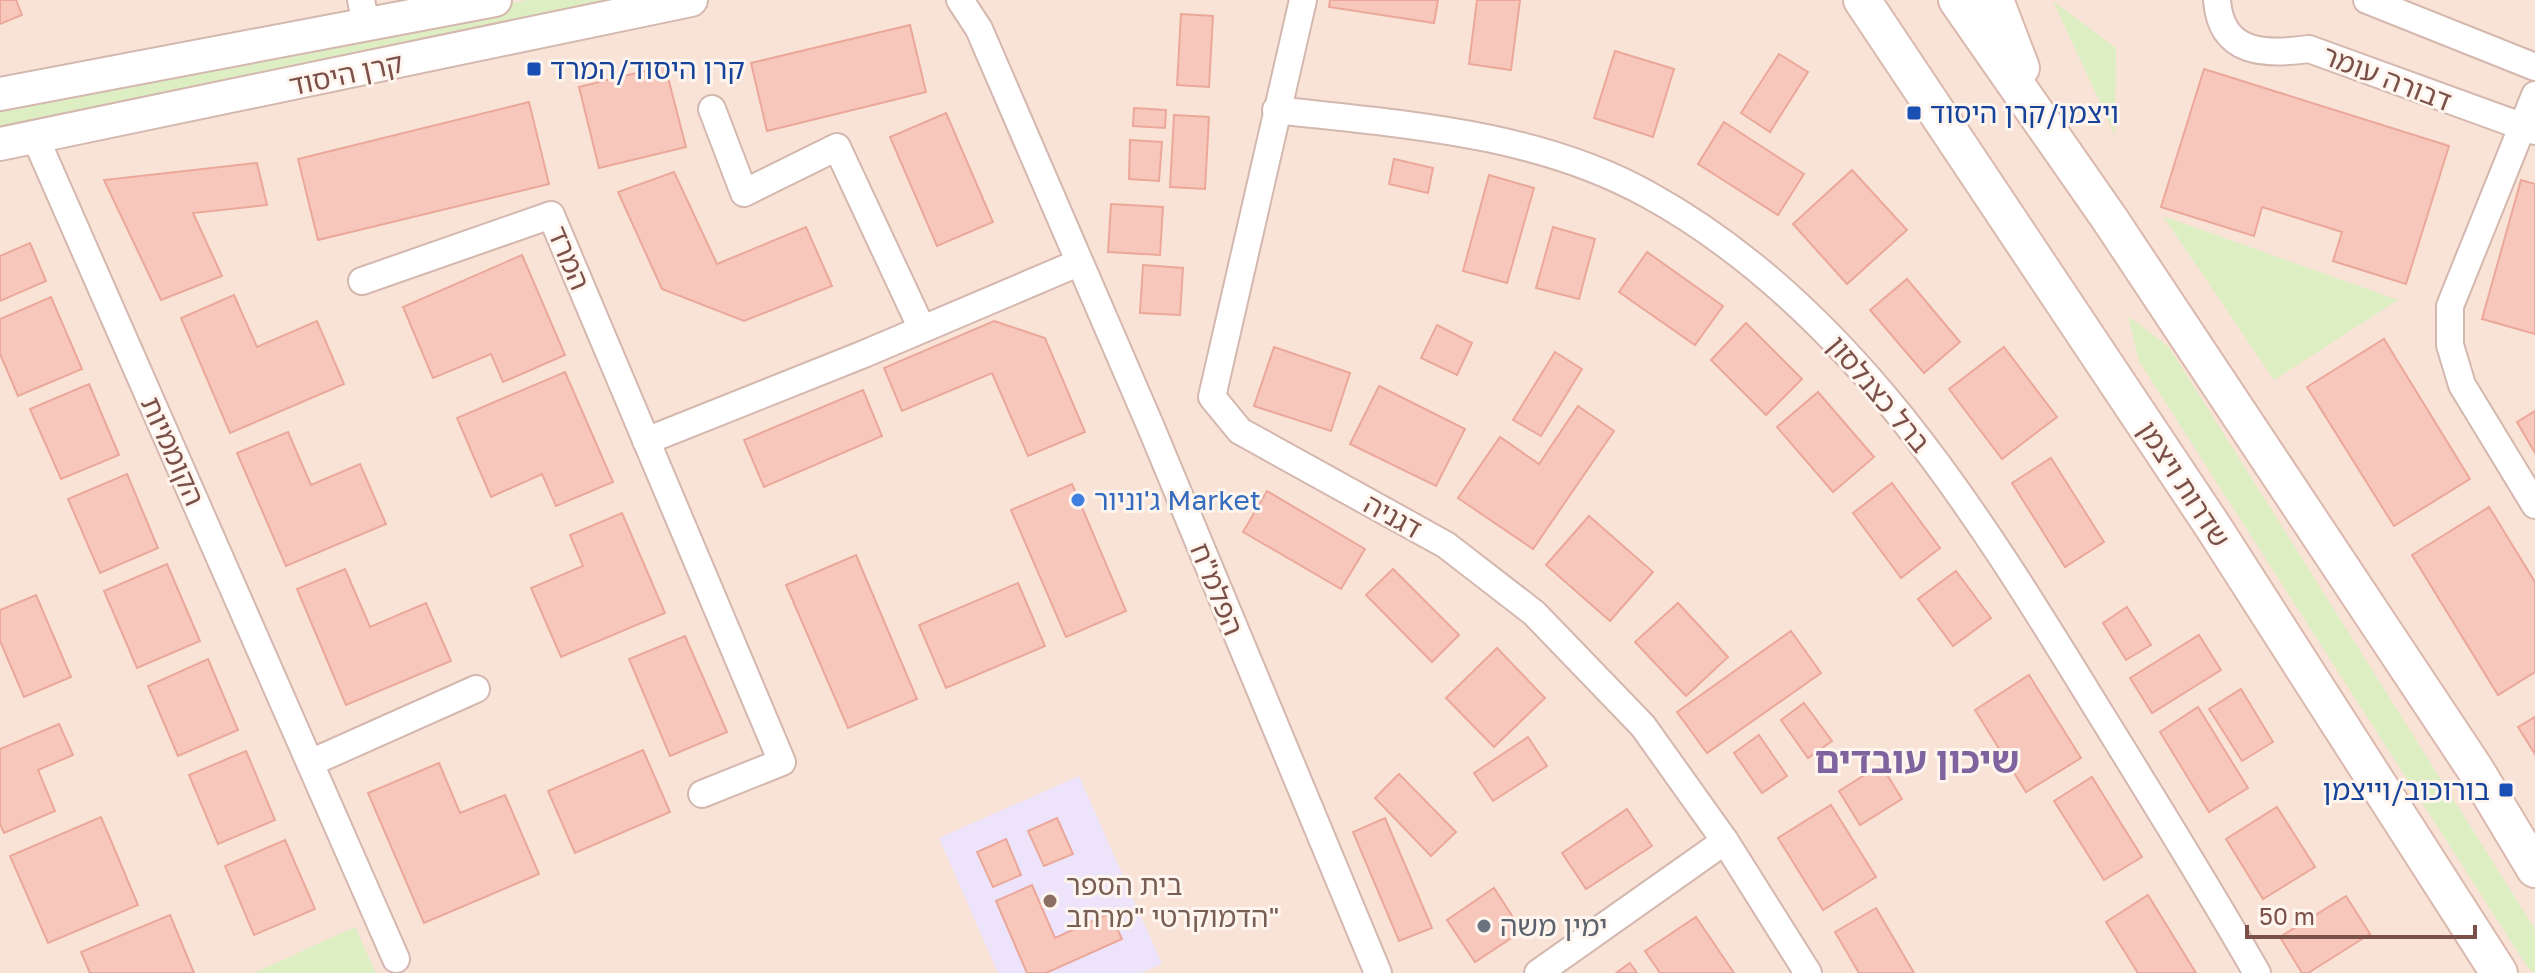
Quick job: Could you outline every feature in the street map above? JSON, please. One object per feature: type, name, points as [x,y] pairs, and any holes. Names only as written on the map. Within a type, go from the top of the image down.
[{"type":"main road","points":[[1957,0],[2118,232],[2503,814],[2535,869]]},
{"type":"main road","points":[[1995,0],[2044,125]]},
{"type":"main road","name":"שדרות ויצמן","points":[[1864,6],[2212,525],[2499,973]]},
{"type":"street","name":"קרן היסוד","points":[[0,94],[364,12],[495,0]]},
{"type":"street","name":"קרן היסוד","points":[[0,144],[36,139],[691,0]]},
{"type":"street","name":"הפלמ\"ח","points":[[960,0],[979,29],[1150,425],[1378,973]]},
{"type":"street","points":[[979,29],[979,8],[985,0]]},
{"type":"street","name":"דגניה","points":[[1303,0],[1212,397],[1240,431],[1446,545],[1534,613],[1643,726],[1725,841],[1808,973]]},
{"type":"street","name":"דבורה עומר","points":[[2217,0],[2218,15],[2241,46],[2282,53],[2309,49],[2529,130]]},
{"type":"street","points":[[2367,0],[2535,67]]},
{"type":"street","points":[[2535,95],[2529,130],[2450,306],[2450,345],[2462,385],[2535,505]]},
{"type":"street","points":[[712,109],[744,193],[837,147],[922,329]]},
{"type":"street","name":"ברל כצנלסון","points":[[1276,110],[1441,129],[1562,158],[1645,192],[1737,249],[1841,345],[1932,457],[2050,632],[2257,973]]},
{"type":"street","name":"הקוממיות","points":[[36,139],[396,959]]},
{"type":"street","name":"המרד","points":[[362,281],[551,215],[782,762],[702,794]]},
{"type":"street","points":[[646,441],[1078,263]]},
{"type":"street","points":[[310,763],[476,689]]},
{"type":"street","points":[[2503,814],[2535,855]]},
{"type":"street","points":[[1538,973],[1725,841]]},
{"type":"shaded area","points":[[0,0],[2535,0],[2535,973],[0,973]]},
{"type":"shaded area","name":"בית הספר הדמוקרטי \"מרחב\"","points":[[1079,776],[1162,964],[1141,973],[998,973],[939,838]]},
{"type":"green space","points":[[528,0],[664,0],[0,138],[0,101]]},
{"type":"green space","points":[[2053,1],[2116,48],[2115,135]]},
{"type":"green space","points":[[2163,216],[2398,300],[2274,380]]},
{"type":"green space","points":[[2128,316],[2169,347],[2535,929],[2535,973],[2528,968],[2139,361]]},
{"type":"green space","points":[[355,927],[376,973],[254,973]]},
{"type":"building","points":[[0,0],[16,0],[22,15],[0,24]]},
{"type":"building","points":[[1330,0],[1438,0],[1434,23],[1329,7]]},
{"type":"building","points":[[1477,0],[1520,0],[1511,70],[1469,64]]},
{"type":"building","points":[[1181,14],[1213,16],[1209,87],[1177,85]]},
{"type":"building","points":[[910,25],[926,92],[767,131],[751,63]]},
{"type":"building","points":[[1615,51],[1674,69],[1653,137],[1594,118]]},
{"type":"building","points":[[1779,54],[1808,72],[1770,132],[1741,113]]},
{"type":"building","points":[[665,66],[686,147],[599,168],[579,87]]},
{"type":"building","points":[[2204,69],[2449,146],[2406,284],[2333,261],[2342,232],[2262,207],[2254,236],[2161,207]]},
{"type":"building","points":[[529,102],[549,184],[318,240],[298,159]]},
{"type":"building","points":[[1134,108],[1166,110],[1165,128],[1133,126]]},
{"type":"building","points":[[946,113],[993,222],[937,246],[890,137]]},
{"type":"building","points":[[1174,115],[1209,117],[1205,189],[1170,187]]},
{"type":"building","points":[[1724,122],[1804,174],[1778,215],[1698,164]]},
{"type":"building","points":[[1130,140],[1162,142],[1159,181],[1129,179]]},
{"type":"building","points":[[1394,159],[1433,168],[1428,193],[1389,184]]},
{"type":"building","points":[[257,163],[267,205],[193,213],[222,276],[161,300],[104,180]]},
{"type":"building","points":[[1852,170],[1907,230],[1847,284],[1793,224]]},
{"type":"building","points":[[674,172],[717,264],[806,227],[832,286],[744,321],[662,289],[618,192]]},
{"type":"building","points":[[1489,175],[1534,188],[1507,283],[1463,271]]},
{"type":"building","points":[[2521,180],[2535,184],[2535,334],[2482,319]]},
{"type":"building","points":[[1111,204],[1163,207],[1160,255],[1108,252]]},
{"type":"building","points":[[1553,227],[1595,239],[1579,299],[1536,288]]},
{"type":"building","points":[[30,243],[46,281],[0,301],[0,256]]},
{"type":"building","points":[[1647,252],[1723,306],[1695,345],[1619,292]]},
{"type":"building","points":[[522,255],[565,355],[503,382],[491,354],[433,378],[403,307]]},
{"type":"building","points":[[1143,265],[1183,268],[1180,315],[1140,313]]},
{"type":"building","points":[[1907,279],[1960,342],[1924,373],[1870,310]]},
{"type":"building","points":[[234,295],[257,347],[317,321],[344,384],[230,433],[181,318]]},
{"type":"building","points":[[51,297],[82,369],[18,396],[0,354],[0,319]]},
{"type":"building","points":[[994,321],[1045,338],[1085,432],[1028,456],[992,373],[902,411],[884,368]]},
{"type":"building","points":[[1746,323],[1802,379],[1766,415],[1711,360]]},
{"type":"building","points":[[1437,325],[1472,343],[1457,375],[1421,358]]},
{"type":"building","points":[[2384,339],[2470,479],[2394,526],[2307,387]]},
{"type":"building","points":[[1274,347],[1350,373],[1331,431],[1254,406]]},
{"type":"building","points":[[2004,347],[2057,417],[2002,459],[1949,389]]},
{"type":"building","points":[[1555,352],[1582,369],[1541,436],[1513,420]]},
{"type":"building","points":[[565,372],[613,482],[556,506],[542,474],[491,497],[457,418]]},
{"type":"building","points":[[89,384],[119,455],[61,479],[30,409]]},
{"type":"building","points":[[1379,386],[1465,429],[1436,486],[1350,444]]},
{"type":"building","points":[[863,390],[882,436],[764,487],[744,440]]},
{"type":"building","points":[[1818,392],[1874,457],[1833,492],[1777,427]]},
{"type":"building","points":[[1578,406],[1614,431],[1533,549],[1458,498],[1500,437],[1539,464]]},
{"type":"building","points":[[2535,411],[2535,453],[2517,422]]},
{"type":"building","points":[[288,432],[311,485],[360,464],[386,524],[286,566],[237,453]]},
{"type":"building","points":[[2051,458],[2104,542],[2065,567],[2012,483]]},
{"type":"building","points":[[127,474],[158,548],[100,573],[68,499]]},
{"type":"building","points":[[1892,483],[1940,548],[1901,578],[1853,513]]},
{"type":"building","points":[[1072,484],[1126,611],[1066,637],[1011,510]]},
{"type":"building","points":[[1267,491],[1365,549],[1341,589],[1243,532]]},
{"type":"building","points":[[2489,507],[2535,582],[2535,672],[2498,695],[2412,555]]},
{"type":"building","points":[[622,513],[665,613],[561,657],[531,588],[583,566],[570,535]]},
{"type":"building","points":[[1589,516],[1653,572],[1610,621],[1546,565]]},
{"type":"building","points":[[856,555],[917,699],[848,728],[786,585]]},
{"type":"building","points":[[167,564],[200,641],[137,668],[104,591]]},
{"type":"building","points":[[345,569],[370,627],[426,603],[451,661],[346,705],[297,589]]},
{"type":"building","points":[[1393,569],[1459,635],[1432,662],[1366,595]]},
{"type":"building","points":[[1956,571],[1991,618],[1953,646],[1918,599]]},
{"type":"building","points":[[1018,583],[1045,646],[946,688],[919,625]]},
{"type":"building","points":[[36,595],[71,677],[24,697],[0,641],[0,610]]},
{"type":"building","points":[[1678,603],[1728,657],[1686,696],[1635,642]]},
{"type":"building","points":[[2127,607],[2151,645],[2126,660],[2103,623]]},
{"type":"building","points":[[1791,631],[1821,673],[1707,753],[1677,712]]},
{"type":"building","points":[[2199,635],[2221,670],[2152,713],[2130,678]]},
{"type":"building","points":[[685,636],[727,732],[670,756],[629,659]]},
{"type":"building","points":[[1497,648],[1545,698],[1494,747],[1446,698]]},
{"type":"building","points":[[208,659],[238,730],[178,756],[148,686]]},
{"type":"building","points":[[2029,675],[2081,758],[2026,792],[1975,710]]},
{"type":"building","points":[[2241,689],[2273,742],[2242,761],[2209,709]]},
{"type":"building","points":[[1804,703],[1832,741],[1808,758],[1781,720]]},
{"type":"building","points":[[2198,707],[2248,788],[2209,812],[2160,732]]},
{"type":"building","points":[[2535,717],[2535,754],[2518,727]]},
{"type":"building","points":[[59,724],[73,755],[38,770],[55,811],[4,833],[0,824],[0,749]]},
{"type":"building","points":[[1759,735],[1787,776],[1762,793],[1734,753]]},
{"type":"building","points":[[1528,737],[1547,766],[1493,801],[1474,773]]},
{"type":"building","points":[[643,750],[670,812],[575,853],[548,791]]},
{"type":"building","points":[[246,751],[275,820],[218,844],[189,775]]},
{"type":"building","points":[[439,763],[460,813],[505,795],[539,874],[424,923],[368,793]]},
{"type":"building","points":[[1881,765],[1902,799],[1860,825],[1839,791]]},
{"type":"building","points":[[1399,774],[1456,832],[1431,856],[1375,798]]},
{"type":"building","points":[[2092,777],[2142,857],[2104,880],[2054,801]]},
{"type":"building","points":[[1831,805],[1876,877],[1823,910],[1778,838]]},
{"type":"building","points":[[2277,807],[2315,867],[2263,899],[2226,839]]},
{"type":"building","points":[[1627,809],[1652,846],[1586,889],[1562,853]]},
{"type":"building","points":[[101,817],[138,905],[48,943],[10,856]]},
{"type":"building","points":[[1057,818],[1073,854],[1044,866],[1028,831]]},
{"type":"building","points":[[1385,818],[1432,928],[1399,941],[1353,832]]},
{"type":"building","points":[[1006,839],[1021,875],[993,887],[977,852]]},
{"type":"building","points":[[285,840],[315,909],[254,935],[225,866]]},
{"type":"building","points":[[1032,885],[1055,938],[1110,913],[1122,939],[1046,973],[1027,973],[996,901]]},
{"type":"building","name":"ימין משה","points":[[1494,888],[1522,931],[1475,962],[1447,920]]},
{"type":"building","points":[[2148,895],[2196,973],[2138,973],[2106,922]]},
{"type":"building","points":[[2346,896],[2370,934],[2308,973],[2302,973],[2280,937]]},
{"type":"building","points":[[1876,908],[1914,973],[1859,973],[1835,932]]},
{"type":"building","points":[[170,915],[194,973],[90,973],[81,952]]},
{"type":"building","points":[[1696,917],[1734,973],[1660,973],[1645,951]]},
{"type":"building","points":[[1630,963],[1637,973],[1616,973]]},
{"type":"place","name":"קרן היסוד/המרד","points":[[534,69]]},
{"type":"place","name":"ויצמן/קרן היסוד","points":[[1914,113]]},
{"type":"place","name":"ג'וניור Market","points":[[1078,500]]},
{"type":"place","name":"בורוכוב/וייצמן","points":[[2506,790]]},
{"type":"place","name":"בית הספר הדמוקרטי \"מרחב\"","points":[[1050,901]]},
{"type":"place","name":"ימין משה","points":[[1484,926]]},
{"type":"district","name":"שיכון עובדים","points":[[1917,760]]}]
